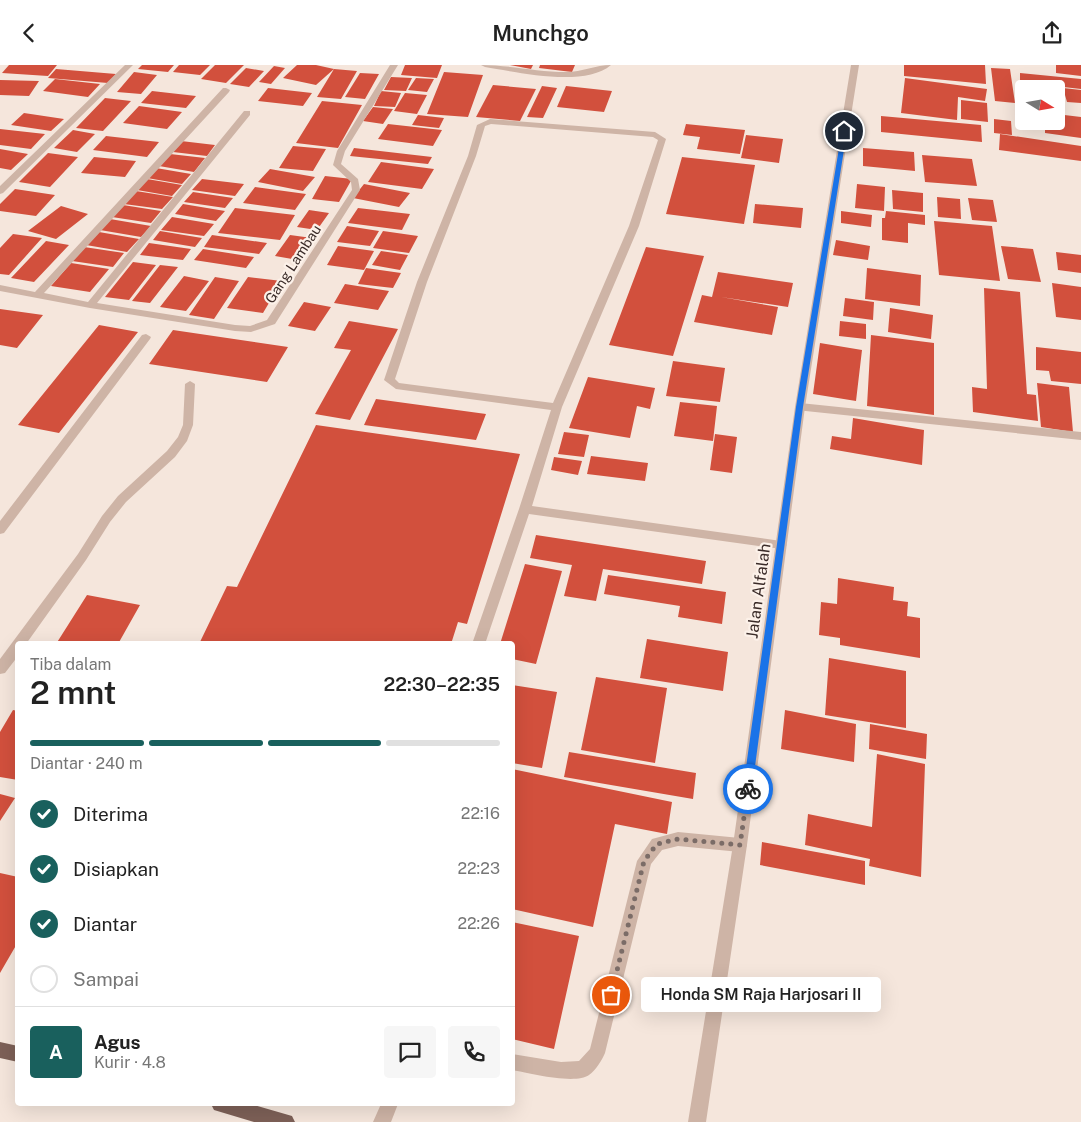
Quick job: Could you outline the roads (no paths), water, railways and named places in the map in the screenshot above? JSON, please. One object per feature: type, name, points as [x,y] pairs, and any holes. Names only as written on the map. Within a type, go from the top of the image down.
[{"type":"main road","points":[[0,1050],[15,1053]]},
{"type":"main road","points":[[227,1106],[286,1122]]},
{"type":"street","points":[[0,191],[129,65]]},
{"type":"street","name":"Gang Lambau","points":[[0,288],[90,305],[235,328],[251,329],[271,322],[356,190],[355,181],[337,165],[341,151],[394,65]]},
{"type":"street","points":[[485,65],[577,75],[592,72],[607,65]]},
{"type":"street","name":"Jalan Alfalah","points":[[697,1122],[740,845],[800,407],[855,65]]},
{"type":"street","points":[[36,295],[226,90]]},
{"type":"street","points":[[90,305],[247,113]]},
{"type":"street","points":[[479,641],[525,509],[557,407],[634,226],[662,139],[655,135],[490,121],[481,125],[472,156],[422,282],[389,380],[396,386],[557,407]]},
{"type":"street","points":[[0,530],[146,337]]},
{"type":"street","points":[[21,641],[82,557],[106,519],[122,499],[171,454],[183,438],[188,425],[190,384]]},
{"type":"street","points":[[800,407],[1081,436]]},
{"type":"street","points":[[525,509],[781,545]]},
{"type":"street","points":[[0,669],[15,649]]},
{"type":"street","points":[[515,1062],[561,1070],[583,1069],[597,1053],[644,861],[657,844],[678,839],[740,845]]},
{"type":"street","points":[[382,1122],[389,1106]]},
{"type":"place","name":"Honda SM Raja Harjosari II","points":[[611,995]]}]
